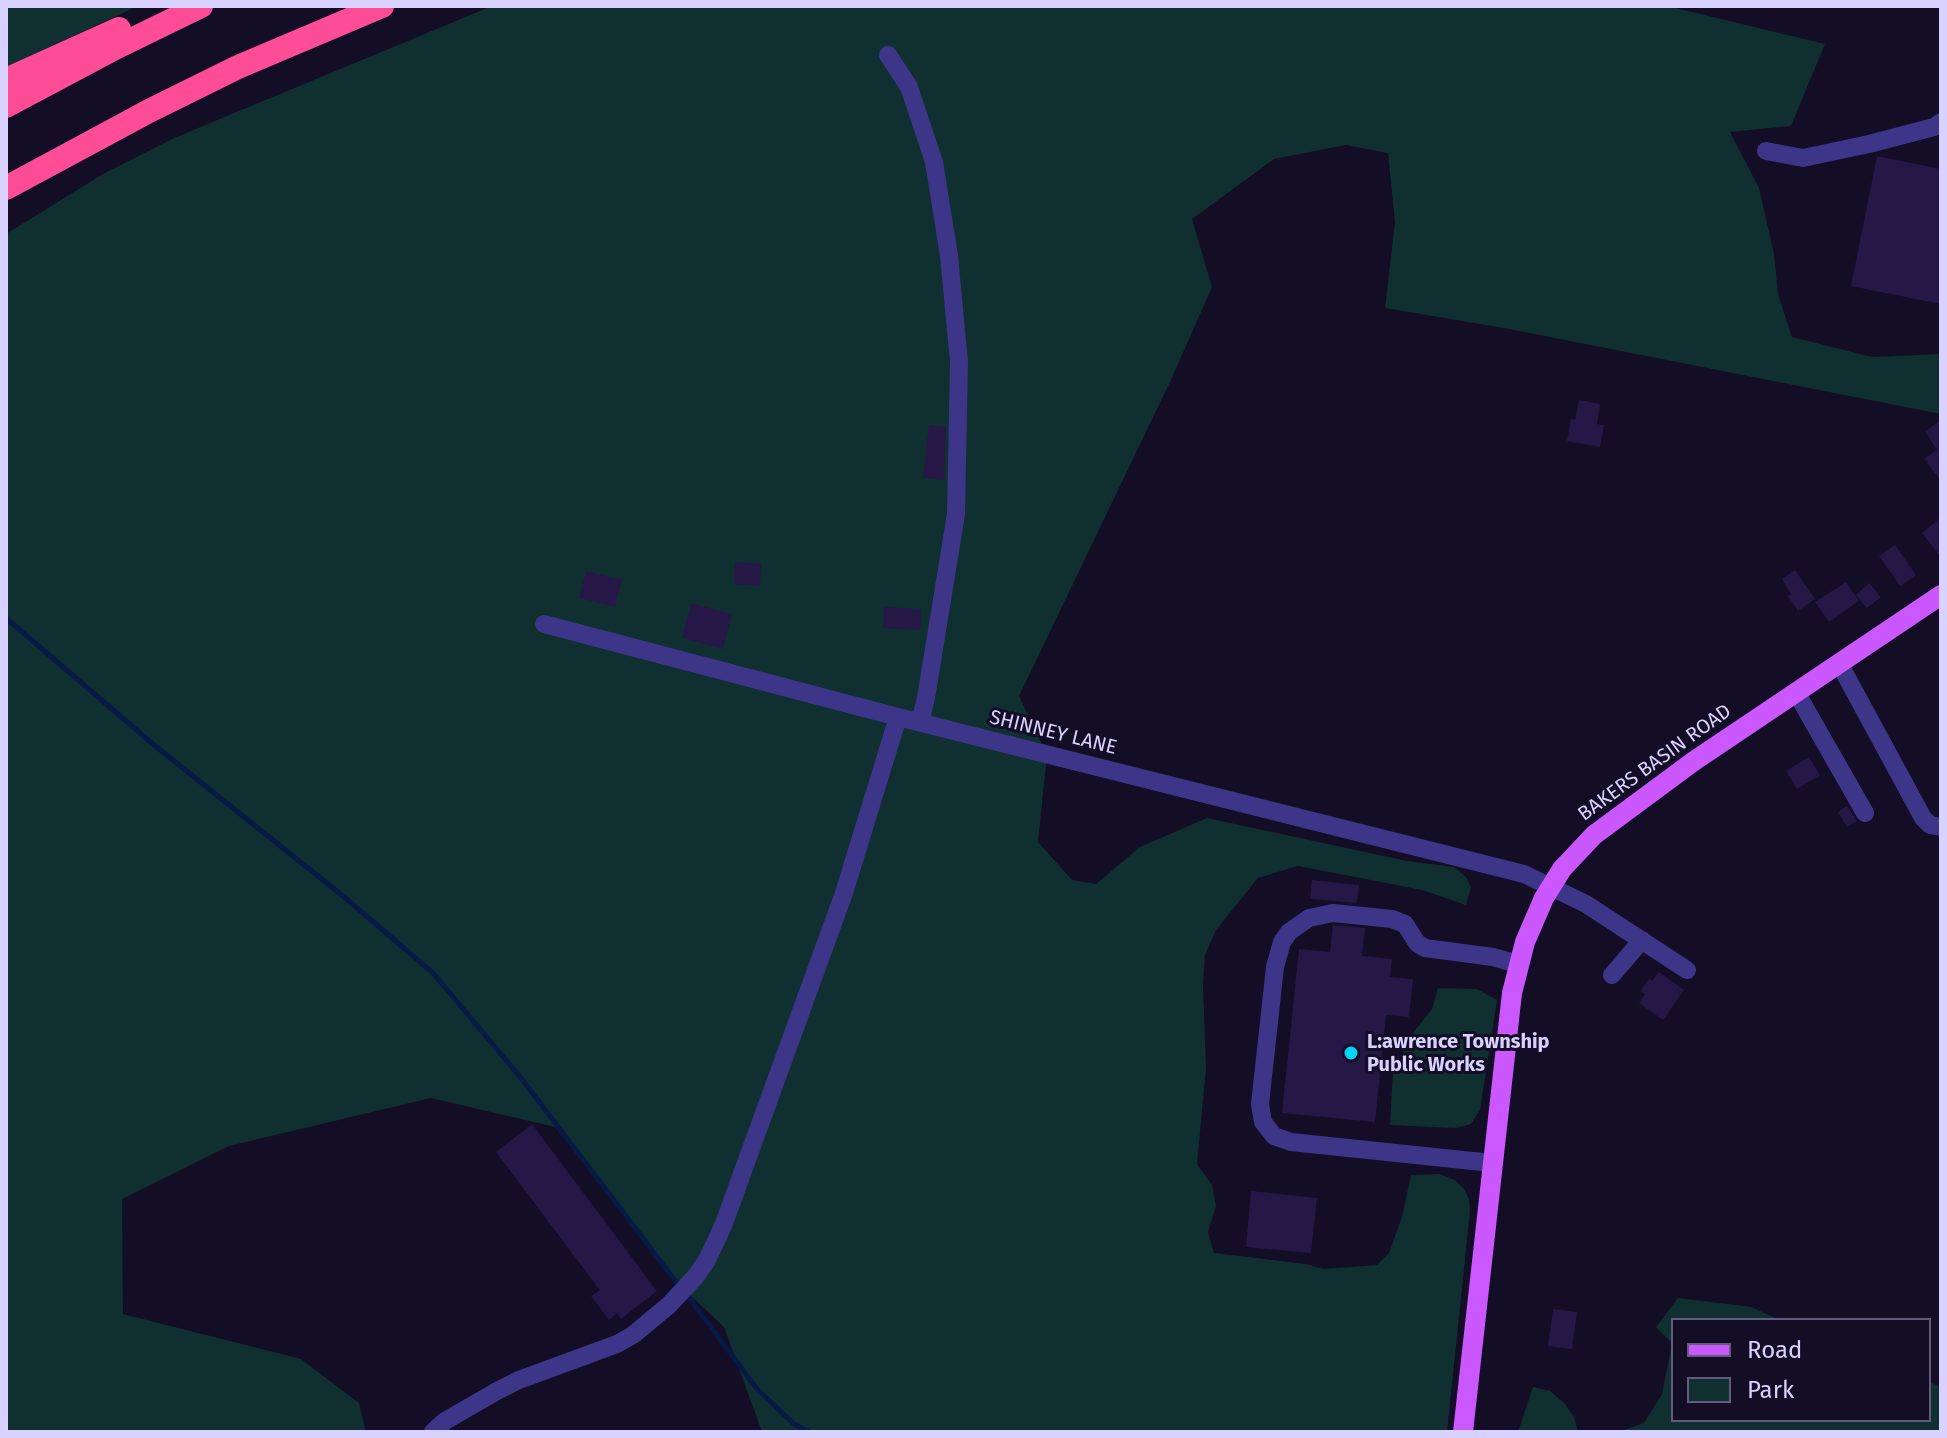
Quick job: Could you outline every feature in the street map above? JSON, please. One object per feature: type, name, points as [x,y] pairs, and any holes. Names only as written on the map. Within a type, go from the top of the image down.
[{"type":"highway","points":[[6,80],[177,6]]},
{"type":"highway","points":[[6,106],[201,6]]},
{"type":"highway","points":[[6,188],[238,67],[382,6]]},
{"type":"main road","name":"BAKERS BASIN ROAD","points":[[1463,1432],[1512,993],[1518,964],[1536,913],[1551,886],[1562,869],[1594,835],[1694,761],[1941,595]]},
{"type":"street","points":[[888,55],[909,87],[934,162],[949,256],[959,362],[956,514],[920,722]]},
{"type":"street","points":[[1766,151],[1803,158],[1869,144],[1934,127],[1941,122]]},
{"type":"street","name":"SHINNEY LANE","points":[[544,624],[898,717],[1524,874],[1551,886],[1687,970]]},
{"type":"street","points":[[1839,663],[1923,818],[1930,825],[1941,827]]},
{"type":"street","points":[[1796,692],[1865,813]]},
{"type":"street","points":[[433,1432],[474,1402],[519,1380],[617,1344],[653,1320],[707,1260],[723,1226],[844,893],[898,717]]},
{"type":"street","points":[[1492,1163],[1291,1142],[1274,1136],[1263,1122],[1260,1104],[1275,967],[1282,942],[1289,932],[1309,918],[1333,913],[1392,919],[1405,924],[1417,943],[1425,948],[1493,957],[1518,964]]},
{"type":"street","points":[[1612,975],[1642,940]]},
{"type":"green space","points":[[6,6],[138,6],[6,67]]},
{"type":"green space","points":[[492,6],[1667,6],[1825,44],[1791,126],[1730,132],[1759,188],[1774,254],[1778,294],[1792,337],[1872,357],[1941,354],[1941,414],[1504,328],[1385,308],[1395,222],[1388,153],[1346,145],[1274,159],[1192,219],[1212,287],[1170,382],[1019,696],[1047,755],[1038,842],[1072,880],[1096,884],[1140,847],[1207,818],[1407,861],[1454,867],[1466,877],[1471,887],[1466,905],[1422,890],[1298,866],[1258,878],[1216,930],[1205,955],[1203,984],[1206,1068],[1197,1164],[1212,1185],[1216,1206],[1208,1232],[1214,1253],[1306,1264],[1323,1269],[1377,1265],[1389,1253],[1402,1217],[1411,1175],[1440,1174],[1455,1180],[1464,1189],[1470,1211],[1447,1432],[762,1432],[724,1327],[675,1281],[555,1127],[431,1098],[229,1146],[122,1199],[123,1314],[301,1359],[359,1403],[366,1432],[6,1432],[6,234],[103,174],[174,138]]},
{"type":"green space","points":[[1438,988],[1477,989],[1497,1000],[1480,1110],[1471,1124],[1456,1128],[1390,1125],[1393,1071],[1413,1033],[1432,1009]]},
{"type":"green space","points":[[1678,1298],[1751,1307],[1776,1318],[1671,1318],[1671,1342],[1656,1327]]},
{"type":"green space","points":[[1671,1348],[1671,1422],[1931,1422],[1931,1383],[1941,1387],[1941,1432],[1607,1432],[1644,1423],[1662,1394]]},
{"type":"green space","points":[[1533,1387],[1550,1391],[1564,1403],[1574,1417],[1578,1432],[1518,1432]]},
{"type":"building","points":[[1877,156],[1941,169],[1941,304],[1851,286]]},
{"type":"building","points":[[1579,400],[1600,404],[1597,424],[1604,425],[1600,447],[1567,441]]},
{"type":"building","points":[[1941,420],[1941,481],[1924,459],[1937,450],[1925,431]]},
{"type":"building","points":[[929,425],[946,427],[944,480],[923,478]]},
{"type":"building","points":[[1941,517],[1941,557],[1922,533]]},
{"type":"building","points":[[1895,545],[1916,575],[1900,586],[1879,556]]},
{"type":"building","points":[[735,562],[761,564],[760,586],[734,584]]},
{"type":"building","points":[[1795,570],[1815,599],[1798,611],[1782,579]]},
{"type":"building","points":[[586,571],[622,580],[615,607],[579,598]]},
{"type":"building","points":[[1846,582],[1859,601],[1829,622],[1815,602]]},
{"type":"building","points":[[1869,583],[1881,597],[1867,608],[1856,595]]},
{"type":"building","points":[[691,603],[732,614],[723,649],[682,638]]},
{"type":"building","points":[[884,607],[921,609],[920,630],[883,628]]},
{"type":"building","points":[[1809,757],[1820,775],[1797,789],[1786,771]]},
{"type":"building","points":[[1847,806],[1857,821],[1847,827],[1838,812]]},
{"type":"building","points":[[1312,880],[1359,885],[1357,903],[1310,899]]},
{"type":"building","points":[[1333,925],[1365,928],[1362,956],[1392,959],[1390,977],[1413,979],[1409,1017],[1386,1015],[1375,1122],[1282,1113],[1299,949],[1330,952]]},
{"type":"building","points":[[1659,972],[1684,990],[1663,1020],[1639,1003],[1645,994],[1640,991]]},
{"type":"building","points":[[532,1124],[657,1291],[621,1319],[617,1313],[609,1320],[591,1296],[600,1290],[496,1152]]},
{"type":"building","points":[[1251,1191],[1317,1198],[1311,1253],[1246,1247]]},
{"type":"building","points":[[1553,1309],[1577,1312],[1572,1349],[1548,1346]]},
{"type":"waterway","points":[[6,618],[154,745],[343,896],[433,973],[521,1078],[680,1287]]},
{"type":"waterway","points":[[687,1295],[757,1389],[794,1424],[809,1432]]},
{"type":"place","name":"L:awrence Township Public Works","points":[[1351,1053]]}]
